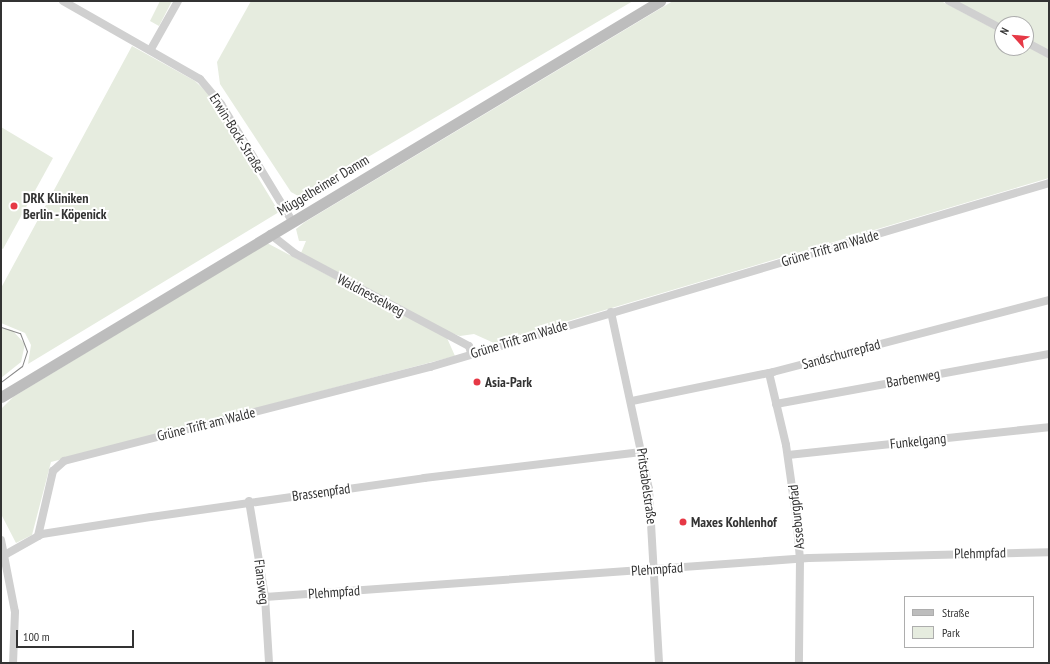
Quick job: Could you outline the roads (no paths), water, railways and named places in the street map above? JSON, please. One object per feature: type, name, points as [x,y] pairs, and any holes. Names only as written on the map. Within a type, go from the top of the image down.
[{"type":"main road","name":"Müggelheimer Damm","points":[[1,397],[660,1]]},
{"type":"street","name":"Erwin-Bock-Straße","points":[[63,1],[185,68],[211,90],[292,221]]},
{"type":"street","points":[[151,49],[178,1]]},
{"type":"street","points":[[949,1],[994,25]]},
{"type":"street","points":[[1034,46],[1049,54]]},
{"type":"street","name":"Grüne Trift am Walde","points":[[38,536],[53,471],[64,461],[471,353],[1049,183]]},
{"type":"street","name":"Waldnesselweg","points":[[270,234],[294,253],[469,346],[471,353]]},
{"type":"street","name":"Sandschurrepfad","points":[[632,401],[769,373],[1049,300]]},
{"type":"street","name":"Pritstabelstraße","points":[[611,312],[643,452],[656,569],[659,663]]},
{"type":"street","name":"Barbenweg","points":[[776,404],[1049,354]]},
{"type":"street","name":"Asseburgpfad","points":[[769,373],[788,455],[800,559],[799,663]]},
{"type":"street","name":"Funkelgang","points":[[788,455],[1049,427]]},
{"type":"street","name":"Brassenpfad","points":[[3,556],[38,536],[250,501],[643,452]]},
{"type":"street","name":"Flansweg","points":[[250,501],[265,597],[269,663]]},
{"type":"street","points":[[1,540],[15,612],[13,663]]},
{"type":"street","name":"Plehmpfad","points":[[265,597],[800,559],[1049,552]]},
{"type":"tram line","points":[[1,327],[20,333],[27,351],[22,366],[1,382]]},
{"type":"place","name":"DRK Kliniken Berlin - Köpenick","points":[[14,206]]},
{"type":"place","name":"Asia-Park","points":[[477,382]]},
{"type":"place","name":"Maxes Kohlenhof","points":[[683,522]]}]
